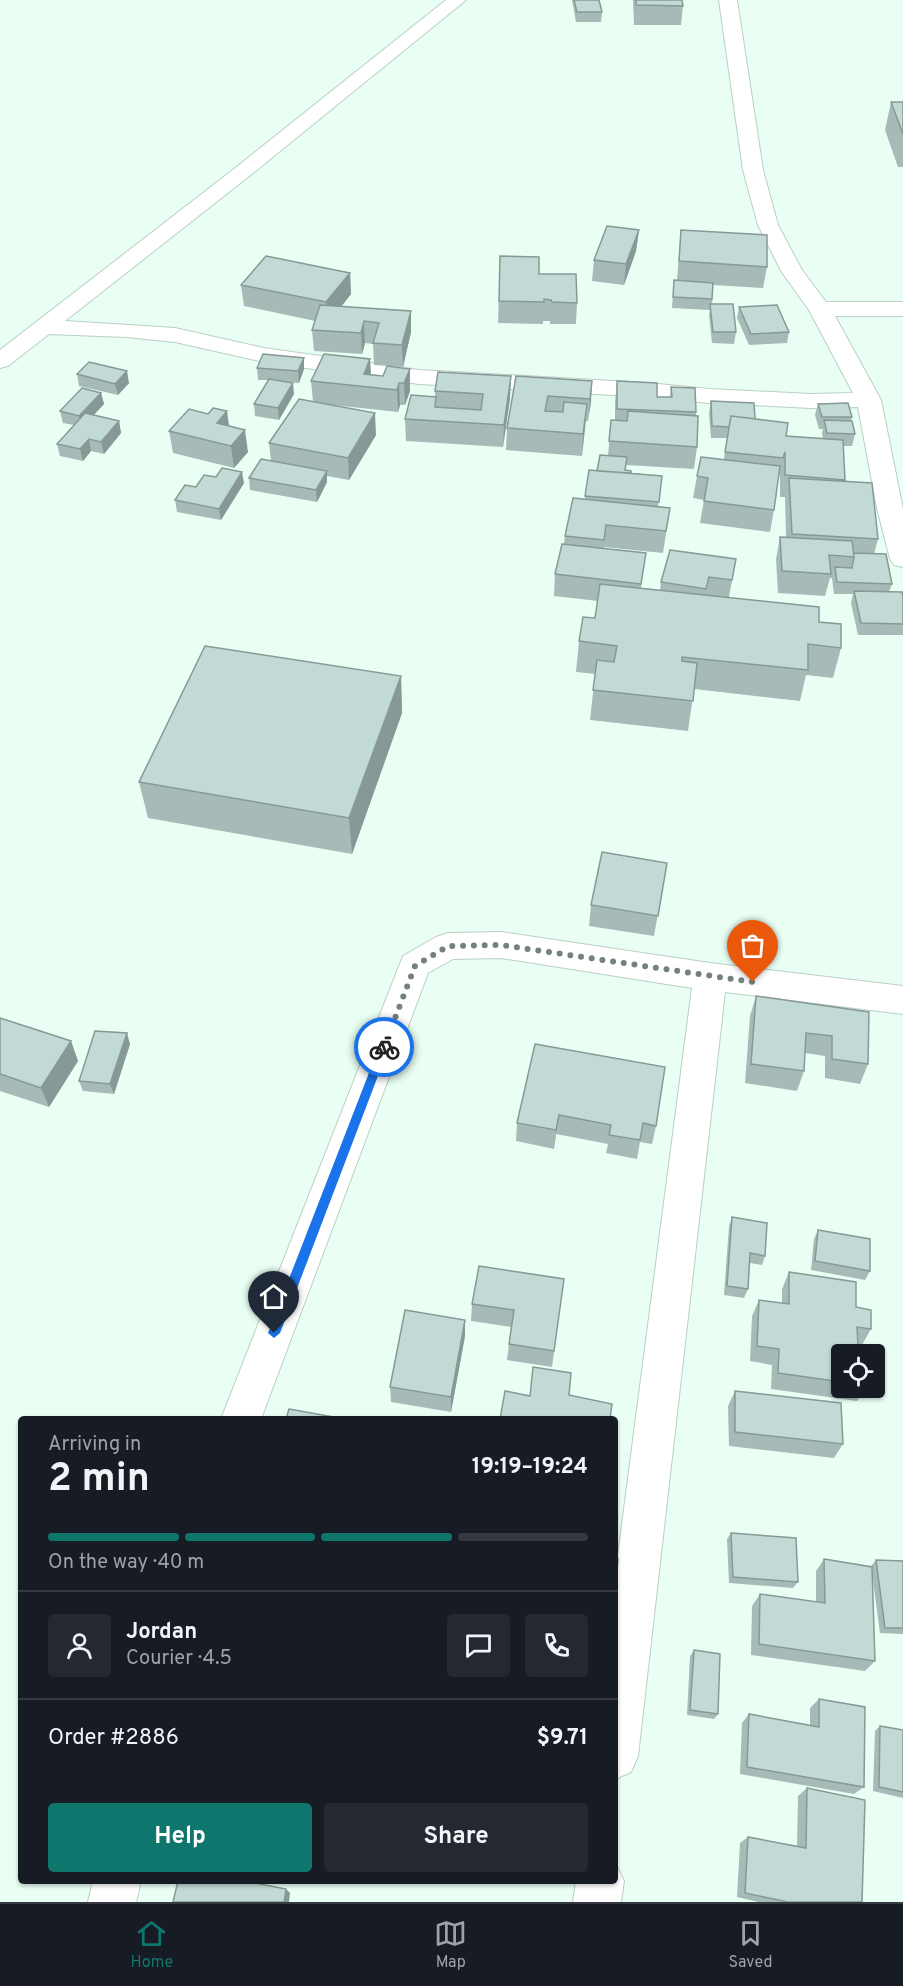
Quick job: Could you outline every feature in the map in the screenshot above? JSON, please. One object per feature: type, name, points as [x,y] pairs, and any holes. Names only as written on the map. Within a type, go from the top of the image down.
[{"type":"street","points":[[0,361],[241,173],[457,0]]},
{"type":"street","points":[[728,0],[753,170],[768,225],[792,271],[820,309],[868,400],[902,548]]},
{"type":"street","points":[[820,309],[903,309]]},
{"type":"street","points":[[42,327],[167,334],[264,355],[419,377],[648,390],[709,396],[811,401],[868,400]]},
{"type":"street","points":[[242,1416],[415,966],[448,946],[501,945],[710,977],[903,1000]]},
{"type":"street","points":[[618,1731],[710,977]]},
{"type":"street","points":[[112,1902],[116,1884]]},
{"type":"street","points":[[597,1902],[600,1884]]},
{"type":"building","points":[[574,0],[599,0],[602,12],[577,12]]},
{"type":"building","points":[[636,0],[682,0],[683,6],[636,5]]},
{"type":"building","points":[[891,102],[903,102],[903,134]]},
{"type":"building","points":[[607,226],[639,230],[626,264],[594,260]]},
{"type":"building","points":[[681,230],[767,235],[767,267],[679,261]]},
{"type":"building","points":[[266,256],[350,273],[326,302],[241,285]]},
{"type":"building","points":[[500,256],[539,257],[539,274],[576,274],[577,303],[552,302],[544,299],[544,302],[499,301]]},
{"type":"building","points":[[674,280],[713,283],[712,299],[673,297]]},
{"type":"building","points":[[710,304],[733,304],[736,332],[713,332]]},
{"type":"building","points":[[320,305],[411,311],[402,345],[373,343],[379,323],[364,321],[361,333],[312,330]]},
{"type":"building","points":[[777,305],[789,332],[751,334],[739,307]]},
{"type":"building","points":[[263,354],[304,358],[298,371],[257,368]]},
{"type":"building","points":[[324,354],[370,359],[364,374],[383,376],[387,366],[410,369],[404,383],[399,383],[397,390],[311,381]]},
{"type":"building","points":[[89,362],[127,371],[115,384],[77,374]]},
{"type":"building","points":[[438,372],[511,376],[504,425],[405,419],[411,395],[436,397],[435,407],[481,410],[483,394],[435,391]]},
{"type":"building","points":[[516,376],[592,381],[590,399],[548,396],[545,411],[563,412],[564,402],[587,404],[583,434],[507,428]]},
{"type":"building","points":[[269,379],[293,383],[278,408],[254,404]]},
{"type":"building","points":[[617,381],[657,383],[657,397],[672,397],[671,387],[695,388],[696,412],[617,409]]},
{"type":"building","points":[[82,388],[101,393],[79,416],[60,411]]},
{"type":"building","points":[[299,399],[375,413],[348,458],[269,443]]},
{"type":"building","points":[[711,401],[754,403],[755,419],[731,416],[729,427],[712,426]]},
{"type":"building","points":[[848,403],[852,417],[822,417],[818,404]]},
{"type":"building","points":[[213,408],[227,411],[217,423],[245,430],[231,446],[169,431],[189,409],[208,414]]},
{"type":"building","points":[[628,411],[698,416],[697,447],[609,441],[611,420],[627,421]]},
{"type":"building","points":[[85,413],[119,421],[101,442],[89,439],[80,449],[57,444]]},
{"type":"building","points":[[731,416],[788,423],[786,436],[843,440],[845,480],[785,475],[785,452],[783,458],[725,452]]},
{"type":"building","points":[[824,420],[852,421],[855,434],[827,433]]},
{"type":"building","points":[[600,455],[627,457],[625,470],[631,473],[597,471]]},
{"type":"building","points":[[701,457],[780,466],[774,510],[704,501],[708,478],[697,476]]},
{"type":"building","points":[[261,459],[327,471],[316,490],[249,478]]},
{"type":"building","points":[[222,468],[242,472],[219,509],[175,500],[185,485],[196,487],[204,475],[216,477]]},
{"type":"building","points":[[589,470],[662,476],[659,502],[585,496]]},
{"type":"building","points":[[789,478],[872,483],[878,539],[792,534]]},
{"type":"building","points":[[573,498],[670,508],[666,531],[606,525],[604,540],[565,536]]},
{"type":"building","points":[[780,537],[852,541],[854,557],[829,555],[831,574],[782,571]]},
{"type":"building","points":[[562,544],[646,553],[641,584],[555,574]]},
{"type":"building","points":[[670,550],[736,559],[732,580],[709,577],[706,589],[661,582]]},
{"type":"building","points":[[854,553],[886,554],[892,584],[837,582],[835,567],[852,568]]},
{"type":"building","points":[[600,584],[819,607],[819,622],[841,624],[841,648],[808,644],[808,670],[682,657],[682,661],[697,663],[693,701],[593,690],[597,660],[614,662],[617,646],[579,641],[583,617],[595,618]]},
{"type":"building","points":[[854,591],[902,592],[903,624],[861,623]]},
{"type":"building","points":[[205,646],[401,676],[349,818],[139,782]]},
{"type":"building","points":[[602,852],[667,863],[658,916],[591,905]]},
{"type":"building","points":[[756,996],[869,1012],[868,1064],[832,1059],[832,1036],[806,1033],[804,1071],[751,1064]]},
{"type":"building","points":[[0,1018],[71,1041],[41,1088],[0,1074]]},
{"type":"building","points":[[95,1031],[127,1033],[110,1084],[79,1081]]},
{"type":"building","points":[[535,1044],[665,1067],[656,1126],[643,1123],[640,1140],[609,1135],[611,1125],[559,1115],[556,1130],[517,1123]]},
{"type":"building","points":[[732,1217],[767,1223],[765,1256],[750,1253],[748,1289],[727,1286]]},
{"type":"building","points":[[818,1230],[870,1239],[870,1271],[815,1261]]},
{"type":"building","points":[[479,1266],[564,1279],[554,1351],[509,1344],[514,1310],[472,1304]]},
{"type":"building","points":[[789,1272],[856,1282],[856,1307],[871,1310],[871,1329],[857,1327],[858,1344],[831,1344],[831,1380],[778,1373],[779,1349],[757,1346],[759,1300],[789,1304]]},
{"type":"building","points":[[405,1310],[465,1320],[451,1397],[390,1387]]},
{"type":"building","points":[[533,1367],[571,1373],[569,1395],[612,1404],[610,1416],[501,1416],[505,1391],[530,1396]]},
{"type":"building","points":[[735,1391],[841,1403],[843,1444],[735,1432]]},
{"type":"building","points":[[289,1409],[328,1416],[287,1416]]},
{"type":"building","points":[[731,1533],[796,1538],[798,1582],[733,1577]]},
{"type":"building","points":[[824,1559],[872,1567],[875,1661],[759,1644],[760,1594],[825,1603]]},
{"type":"building","points":[[876,1560],[903,1561],[903,1628],[885,1628]]},
{"type":"building","points":[[694,1650],[720,1654],[718,1714],[690,1710]]},
{"type":"building","points":[[819,1699],[865,1707],[864,1787],[747,1767],[749,1714],[819,1727]]},
{"type":"building","points":[[880,1726],[903,1730],[903,1792],[879,1787]]},
{"type":"building","points":[[807,1788],[865,1800],[862,1902],[788,1902],[745,1893],[748,1837],[806,1848]]},
{"type":"building","points":[[177,1884],[260,1884],[286,1889],[284,1902],[173,1902]]},
{"type":"way so far","points":[[384,1047],[415,966],[448,946],[501,945],[753,982]]},
{"type":"route","points":[[274,1333],[384,1047]]}]
